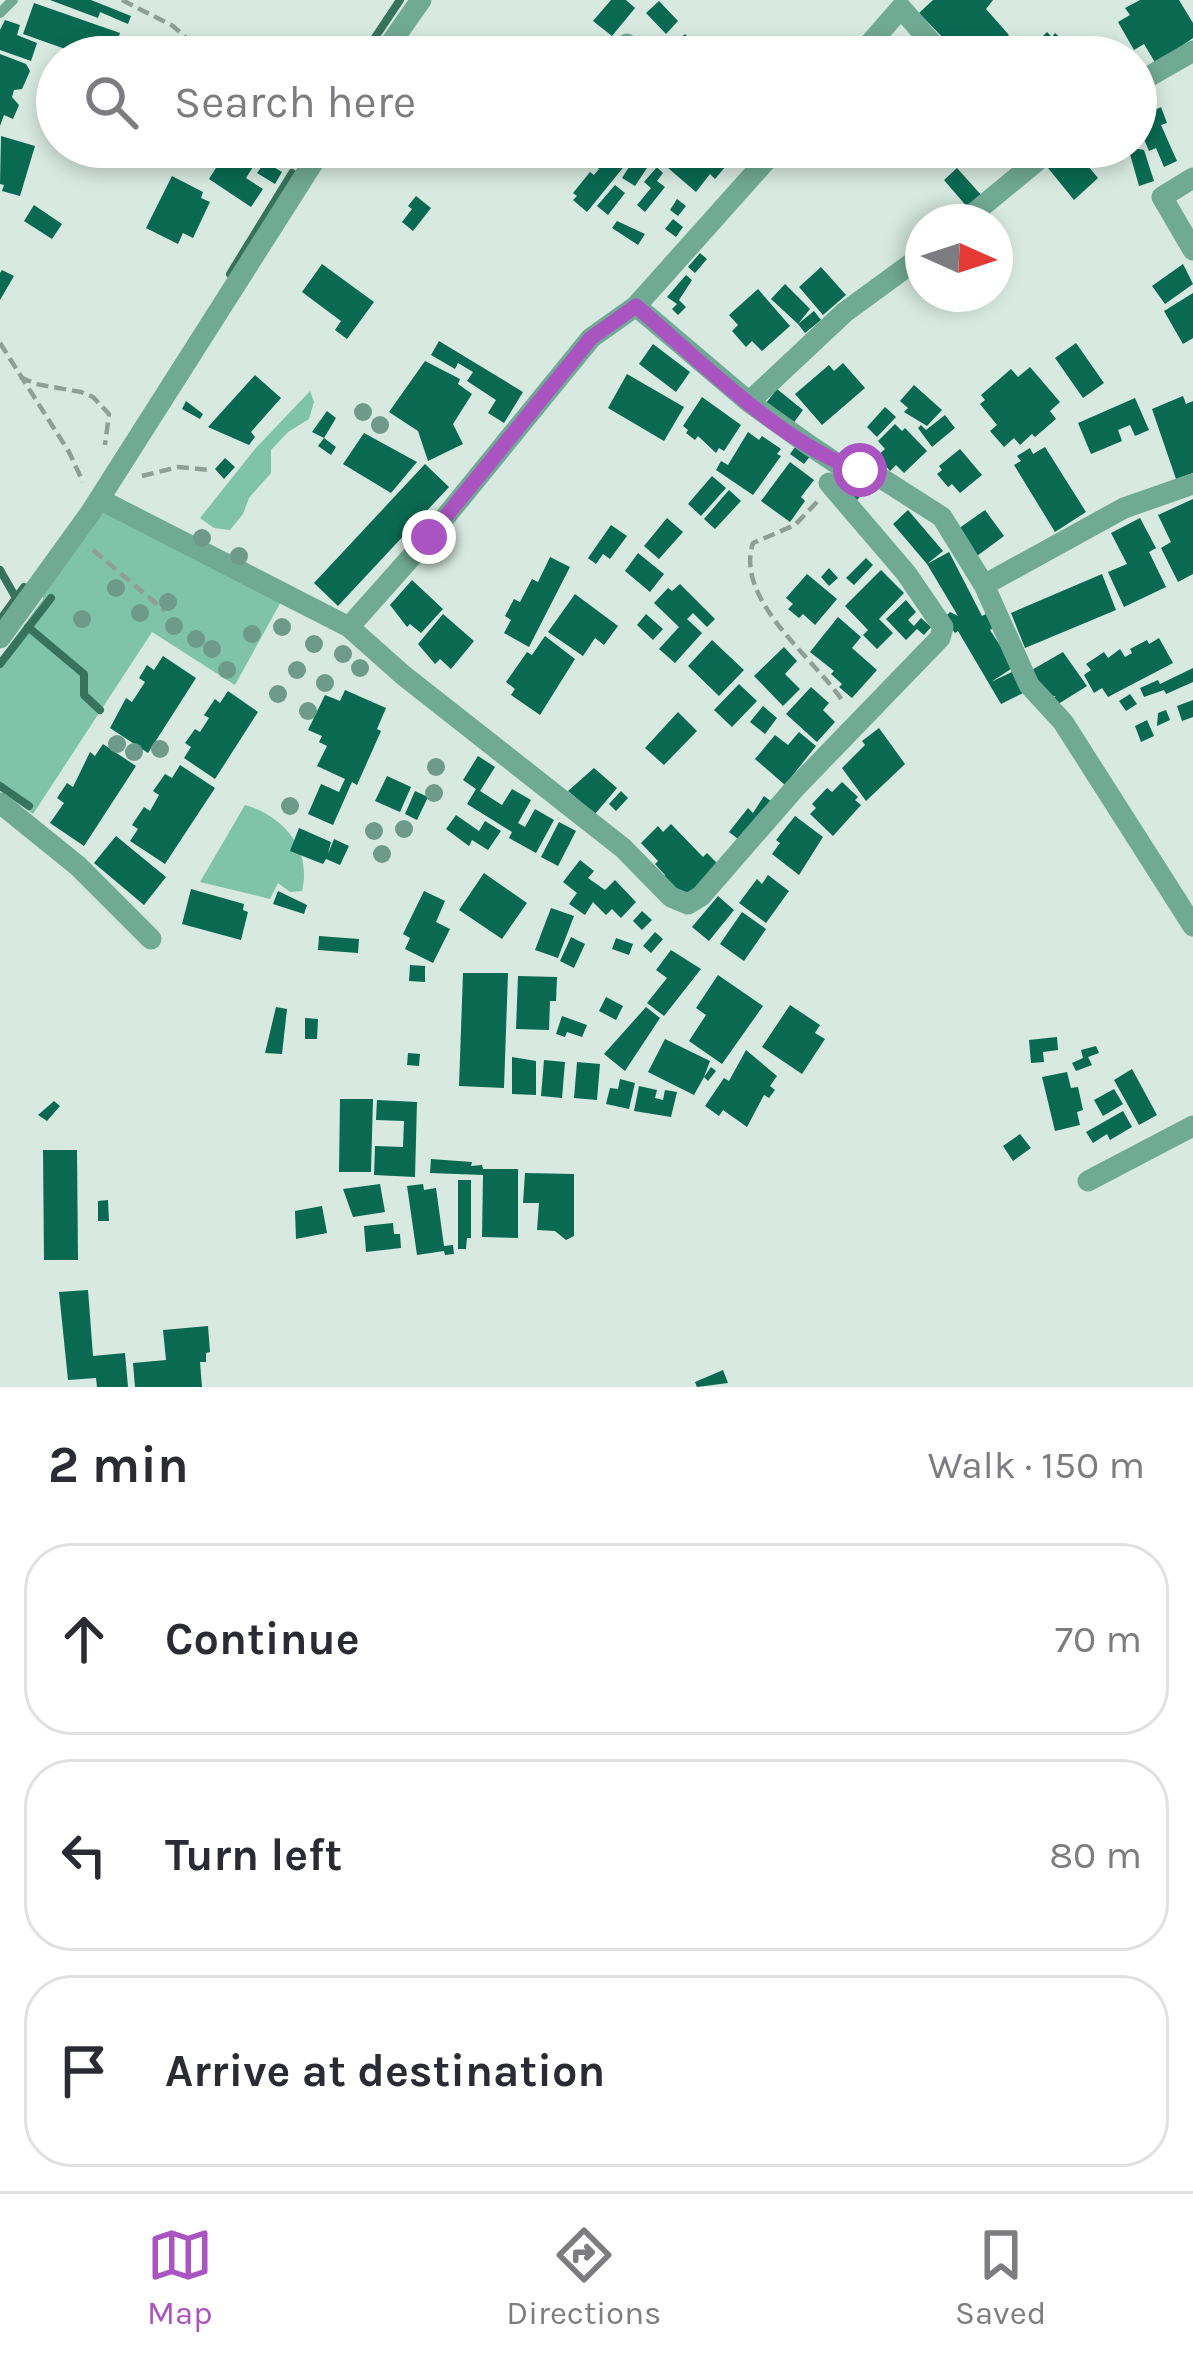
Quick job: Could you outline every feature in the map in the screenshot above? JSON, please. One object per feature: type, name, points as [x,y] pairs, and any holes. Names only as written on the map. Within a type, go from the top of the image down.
[{"type":"street","points":[[396,36],[421,0]]},
{"type":"street","points":[[877,36],[905,4],[929,36]]},
{"type":"street","points":[[1157,72],[1193,51]]},
{"type":"street","points":[[0,638],[75,535],[93,490],[310,168]]},
{"type":"street","points":[[349,627],[591,338],[636,306],[759,168]]},
{"type":"street","points":[[983,204],[1022,168]]},
{"type":"street","points":[[1193,178],[1162,197],[1193,250]]},
{"type":"street","points":[[749,402],[845,312],[905,268]]},
{"type":"street","points":[[93,490],[349,627],[623,848],[671,897],[688,904],[701,896],[940,638],[943,627],[906,573],[828,482],[749,402],[636,306]]},
{"type":"street","points":[[828,482],[881,478],[942,517],[984,585],[1029,685],[1063,722],[1193,926]]},
{"type":"street","points":[[984,585],[1124,508],[1193,484]]},
{"type":"street","points":[[0,803],[78,866],[152,939]]},
{"type":"street","points":[[1088,1181],[1193,1126]]},
{"type":"lane","points":[[0,13],[13,0]]},
{"type":"path","points":[[122,0],[184,36]]},
{"type":"path","points":[[294,168],[306,175]]},
{"type":"path","points":[[0,343],[93,490],[178,467],[210,470]]},
{"type":"path","points":[[20,377],[94,397],[109,414],[105,451]]},
{"type":"path","points":[[828,482],[794,525],[753,543],[748,558],[759,600],[859,721]]},
{"type":"path","points":[[75,535],[164,611]]},
{"type":"green space","points":[[310,391],[314,402],[309,419],[271,450],[271,473],[230,530],[214,528],[200,518],[255,449]]},
{"type":"green space","points":[[105,512],[283,598],[235,685],[152,632],[33,814],[0,790],[0,658],[43,599],[43,587],[95,518]]},
{"type":"green space","points":[[245,805],[272,817],[292,837],[303,862],[302,891],[290,892],[278,883],[270,899],[200,882]]},
{"type":"building","points":[[50,0],[91,0],[131,16],[128,24]]},
{"type":"building","points":[[611,0],[626,0],[635,8],[612,36],[593,21]]},
{"type":"building","points":[[933,0],[993,0],[986,9],[1009,35],[941,36],[919,13]]},
{"type":"building","points":[[1140,0],[1179,0],[1193,23],[1193,38],[1157,63],[1157,36],[1126,36],[1118,22],[1130,15],[1125,8]]},
{"type":"building","points":[[659,1],[678,21],[666,34],[646,13]]},
{"type":"building","points":[[34,3],[120,33],[36,39],[23,34]]},
{"type":"building","points":[[5,20],[20,25],[17,35],[36,43],[31,61],[0,50]]},
{"type":"building","points":[[0,54],[26,64],[30,71],[22,89],[14,90],[12,97],[19,105],[13,119],[4,115],[0,126]]},
{"type":"building","points":[[1161,107],[1167,123],[1161,125],[1177,161],[1164,167],[1157,150],[1157,109]]},
{"type":"building","points":[[1,136],[35,146],[20,196],[2,191]]},
{"type":"building","points":[[216,168],[252,168],[246,178],[263,189],[251,207],[209,179]]},
{"type":"building","points":[[261,168],[282,172],[275,184],[257,173]]},
{"type":"building","points":[[623,168],[587,212],[573,200],[577,196],[573,193],[590,172],[594,175],[599,169]]},
{"type":"building","points":[[628,168],[647,168],[635,186],[622,178]]},
{"type":"building","points":[[656,168],[663,173],[657,181],[665,187],[645,212],[637,205],[651,188],[644,182]]},
{"type":"building","points":[[668,168],[724,168],[715,179],[710,174],[696,192]]},
{"type":"building","points":[[957,168],[982,196],[965,204],[944,180]]},
{"type":"building","points":[[1048,168],[1090,168],[1098,178],[1074,200]]},
{"type":"building","points":[[1134,168],[1150,168],[1154,181],[1139,186]]},
{"type":"building","points":[[172,176],[203,192],[201,198],[210,202],[193,238],[183,233],[178,244],[146,228]]},
{"type":"building","points":[[615,185],[625,193],[608,215],[597,206]]},
{"type":"building","points":[[416,196],[431,208],[413,231],[402,222]]},
{"type":"building","points":[[677,199],[686,206],[678,216],[670,210]]},
{"type":"building","points":[[34,205],[62,224],[52,239],[24,221]]},
{"type":"building","points":[[673,219],[683,227],[676,237],[665,229]]},
{"type":"building","points":[[617,221],[645,234],[638,245],[612,228]]},
{"type":"building","points":[[700,253],[707,259],[695,273],[688,267]]},
{"type":"building","points":[[322,264],[374,302],[347,339],[335,330],[341,321],[302,292]]},
{"type":"building","points":[[1183,264],[1193,284],[1165,304],[1152,286]]},
{"type":"building","points":[[821,267],[846,295],[823,315],[799,287]]},
{"type":"building","points":[[0,273],[14,276],[0,300]]},
{"type":"building","points":[[686,275],[692,280],[679,300],[686,307],[678,315],[672,309],[677,304],[667,297]]},
{"type":"building","points":[[785,284],[810,309],[798,324],[771,299]]},
{"type":"building","points":[[758,289],[790,326],[762,351],[752,341],[746,347],[732,331],[738,325],[729,315]]},
{"type":"building","points":[[1193,293],[1193,338],[1183,344],[1164,311]]},
{"type":"building","points":[[814,311],[821,320],[805,333],[798,324]]},
{"type":"building","points":[[439,341],[523,392],[504,423],[488,413],[496,400],[467,381],[473,372],[458,363],[455,369],[431,355]]},
{"type":"building","points":[[1076,343],[1104,383],[1083,398],[1055,358]]},
{"type":"building","points":[[653,344],[690,372],[676,392],[639,364]]},
{"type":"building","points":[[425,361],[460,379],[458,384],[472,394],[453,424],[463,444],[428,461],[418,431],[389,412]]},
{"type":"building","points":[[843,363],[865,388],[822,425],[795,394],[829,365],[834,371]]},
{"type":"building","points":[[1030,367],[1060,402],[1050,411],[1056,419],[1035,437],[1032,434],[1020,445],[1014,438],[1004,447],[990,431],[997,425],[980,404],[985,400],[981,395],[1011,369],[1018,377]]},
{"type":"building","points":[[627,374],[684,407],[664,441],[608,408]]},
{"type":"building","points":[[255,375],[281,398],[251,432],[255,437],[249,445],[208,427]]},
{"type":"building","points":[[914,385],[942,410],[927,426],[904,412],[908,408],[900,401]]},
{"type":"building","points":[[777,389],[803,410],[792,425],[766,403]]},
{"type":"building","points":[[1183,396],[1186,404],[1193,401],[1193,473],[1176,479],[1152,409]]},
{"type":"building","points":[[702,397],[741,425],[724,451],[719,448],[716,453],[683,426]]},
{"type":"building","points":[[1135,398],[1149,430],[1135,436],[1130,425],[1118,430],[1122,441],[1091,454],[1078,423]]},
{"type":"building","points":[[186,401],[203,414],[200,419],[182,409]]},
{"type":"building","points":[[885,407],[896,417],[877,437],[867,427]]},
{"type":"building","points":[[327,411],[336,418],[324,438],[312,432]]},
{"type":"building","points":[[945,415],[955,428],[932,447],[918,428],[921,425],[926,430]]},
{"type":"building","points":[[895,424],[927,451],[904,473],[896,465],[890,471],[877,456],[885,449],[878,441]]},
{"type":"building","points":[[748,432],[781,449],[777,454],[781,456],[753,495],[716,470],[721,461],[728,465]]},
{"type":"building","points":[[364,433],[417,462],[391,493],[343,464]]},
{"type":"building","points":[[324,438],[336,447],[331,455],[318,446]]},
{"type":"building","points":[[796,446],[811,455],[804,464],[790,454]]},
{"type":"building","points":[[1045,447],[1086,512],[1055,532],[1014,465],[1021,461],[1017,456],[1030,448],[1033,454]]},
{"type":"building","points":[[960,449],[982,475],[960,493],[937,474],[942,470],[939,466]]},
{"type":"building","points":[[225,458],[235,467],[224,479],[215,469]]},
{"type":"building","points":[[790,462],[814,480],[790,522],[761,501]]},
{"type":"building","points":[[425,464],[449,487],[338,606],[314,583]]},
{"type":"building","points":[[712,476],[726,488],[701,516],[688,504]]},
{"type":"building","points":[[855,479],[867,489],[857,500],[846,489]]},
{"type":"building","points":[[729,490],[741,501],[715,529],[704,519]]},
{"type":"building","points":[[1193,499],[1193,574],[1178,582],[1161,548],[1171,542],[1158,515]]},
{"type":"building","points":[[908,510],[943,551],[927,564],[893,524]]},
{"type":"building","points":[[985,510],[1004,536],[977,556],[958,529]]},
{"type":"building","points":[[667,518],[683,532],[659,559],[644,546]]},
{"type":"building","points":[[1140,518],[1156,548],[1149,552],[1166,587],[1124,607],[1108,572],[1127,564],[1111,533]]},
{"type":"building","points":[[611,525],[627,536],[610,559],[603,554],[596,564],[588,558]]},
{"type":"building","points":[[949,552],[982,616],[988,613],[996,626],[990,630],[1014,667],[991,682],[1014,671],[1025,692],[1001,704],[958,631],[944,618],[950,612],[958,616],[927,564]]},
{"type":"building","points":[[638,553],[664,574],[650,592],[625,571]]},
{"type":"building","points":[[550,557],[570,567],[529,647],[504,633],[511,620],[505,616],[514,599],[520,602],[532,579],[538,582]]},
{"type":"building","points":[[866,558],[873,565],[854,585],[846,578]]},
{"type":"building","points":[[829,568],[838,578],[829,586],[821,577]]},
{"type":"building","points":[[881,570],[904,593],[879,619],[893,633],[877,649],[863,635],[868,630],[845,606]]},
{"type":"building","points":[[807,574],[837,599],[815,625],[788,609],[793,604],[786,598]]},
{"type":"building","points":[[1102,574],[1116,610],[1025,648],[1011,613]]},
{"type":"building","points":[[412,580],[443,609],[421,633],[410,624],[407,627],[390,605]]},
{"type":"building","points":[[680,584],[715,619],[707,627],[693,613],[687,619],[702,633],[675,663],[659,649],[679,627],[654,603],[668,588],[672,591]]},
{"type":"building","points":[[575,594],[618,626],[604,645],[595,638],[583,656],[548,632]]},
{"type":"building","points":[[906,600],[916,612],[908,620],[914,626],[921,618],[931,627],[924,635],[917,629],[906,640],[886,619]]},
{"type":"building","points":[[443,614],[474,641],[451,669],[440,659],[435,664],[418,644]]},
{"type":"building","points":[[646,614],[663,629],[653,640],[637,625]]},
{"type":"building","points":[[838,617],[861,637],[852,648],[877,670],[852,698],[839,687],[842,684],[831,674],[834,671],[810,652]]},
{"type":"building","points":[[545,636],[575,659],[540,715],[511,695],[515,689],[506,682]]},
{"type":"building","points":[[1159,638],[1173,663],[1108,697],[1102,688],[1094,693],[1084,675],[1091,670],[1086,664],[1104,652],[1108,658],[1120,649],[1125,657],[1132,653],[1130,649]]},
{"type":"building","points":[[712,640],[744,670],[719,696],[688,666]]},
{"type":"building","points":[[784,647],[797,661],[785,674],[800,689],[783,706],[754,676]]},
{"type":"building","points":[[1063,652],[1087,686],[1055,706],[1050,700],[1056,696],[1047,697],[1030,671]]},
{"type":"building","points":[[163,656],[196,678],[148,753],[110,728],[126,698],[132,702],[145,682],[139,678],[147,665],[154,670]]},
{"type":"building","points":[[1193,668],[1193,682],[1144,697],[1140,688]]},
{"type":"building","points":[[739,684],[757,701],[732,727],[714,710]]},
{"type":"building","points":[[811,687],[829,703],[823,710],[835,722],[817,742],[786,714]]},
{"type":"building","points":[[345,690],[386,708],[357,785],[352,782],[333,825],[308,814],[321,784],[339,792],[345,779],[317,766],[327,746],[319,742],[322,736],[308,730],[325,695],[340,701]]},
{"type":"building","points":[[228,691],[258,712],[215,779],[184,758],[191,747],[185,743],[195,729],[200,732],[215,699],[220,703]]},
{"type":"building","points":[[1130,694],[1137,704],[1126,711],[1119,701]]},
{"type":"building","points":[[1193,700],[1193,717],[1182,721],[1177,706]]},
{"type":"building","points":[[763,706],[777,718],[765,734],[750,722]]},
{"type":"building","points":[[1166,710],[1170,720],[1157,726],[1158,713]]},
{"type":"building","points":[[678,712],[697,731],[664,765],[645,748]]},
{"type":"building","points":[[1147,720],[1154,736],[1141,742],[1135,726]]},
{"type":"building","points":[[879,728],[905,764],[866,801],[842,768],[865,745],[862,741]]},
{"type":"building","points":[[799,732],[816,746],[785,785],[755,759],[775,735],[788,745]]},
{"type":"building","points":[[103,744],[136,766],[84,846],[50,823],[64,803],[57,798],[67,783],[73,787],[90,752],[95,756]]},
{"type":"building","points":[[478,756],[495,767],[480,791],[502,805],[512,789],[531,800],[518,823],[525,827],[535,809],[554,820],[536,853],[467,804],[476,789],[463,780]]},
{"type":"building","points":[[180,765],[215,788],[165,864],[130,841],[138,829],[132,825],[144,807],[150,811],[159,795],[153,791],[165,774],[172,778]]},
{"type":"building","points":[[594,768],[617,788],[595,814],[568,791]]},
{"type":"building","points":[[387,776],[411,787],[400,812],[375,801]]},
{"type":"building","points":[[842,782],[861,805],[833,836],[810,814],[816,808],[812,804],[827,788],[832,792]]},
{"type":"building","points":[[415,791],[428,797],[417,820],[405,814]]},
{"type":"building","points":[[621,791],[628,798],[616,811],[609,804]]},
{"type":"building","points":[[764,796],[772,802],[742,842],[729,832],[748,808],[753,813]]},
{"type":"building","points":[[456,815],[479,831],[485,821],[501,831],[488,850],[472,840],[469,846],[446,829]]},
{"type":"building","points":[[795,816],[823,837],[799,875],[772,854],[780,843],[776,840]]},
{"type":"building","points":[[559,822],[576,831],[558,866],[541,857]]},
{"type":"building","points":[[671,824],[703,857],[707,853],[720,866],[685,901],[663,878],[655,864],[658,861],[641,843],[658,826],[663,832]]},
{"type":"building","points":[[299,828],[331,842],[328,854],[334,839],[349,846],[340,865],[326,859],[323,864],[290,851]]},
{"type":"building","points":[[116,836],[166,877],[144,905],[94,863]]},
{"type":"building","points":[[580,860],[594,871],[588,878],[605,890],[615,880],[636,902],[621,918],[612,909],[606,915],[593,902],[585,915],[569,904],[577,893],[563,882]]},
{"type":"building","points":[[484,873],[527,903],[502,939],[459,910]]},
{"type":"building","points":[[768,875],[789,891],[766,923],[739,903],[757,879],[762,884]]},
{"type":"building","points":[[191,889],[244,904],[248,912],[241,940],[182,924]]},
{"type":"building","points":[[278,891],[307,905],[304,914],[273,904]]},
{"type":"building","points":[[424,891],[445,901],[436,922],[450,929],[433,963],[405,949],[410,938],[403,934]]},
{"type":"building","points":[[718,896],[734,910],[709,941],[692,927]]},
{"type":"building","points":[[551,908],[574,916],[558,958],[535,950]]},
{"type":"building","points":[[642,911],[652,920],[642,930],[633,921]]},
{"type":"building","points":[[742,912],[766,929],[744,961],[720,944]]},
{"type":"building","points":[[655,932],[663,939],[651,953],[643,946]]},
{"type":"building","points":[[319,936],[359,939],[358,953],[318,950]]},
{"type":"building","points":[[571,937],[585,944],[574,968],[560,961]]},
{"type":"building","points":[[616,938],[633,944],[629,955],[612,949]]},
{"type":"building","points":[[671,950],[701,969],[664,1016],[647,1003],[667,978],[656,970]]},
{"type":"building","points":[[410,965],[425,966],[425,982],[409,981]]},
{"type":"building","points":[[463,973],[508,973],[504,1088],[459,1086]]},
{"type":"building","points":[[718,975],[763,1006],[722,1064],[689,1041],[706,1015],[696,1008]]},
{"type":"building","points":[[518,976],[557,977],[549,1030],[516,1029]]},
{"type":"building","points":[[606,997],[623,1006],[616,1020],[599,1011]]},
{"type":"building","points":[[790,1005],[820,1025],[815,1033],[825,1039],[802,1074],[762,1047]]},
{"type":"building","points":[[276,1007],[287,1009],[282,1054],[265,1053]]},
{"type":"building","points":[[646,1007],[660,1018],[625,1071],[604,1054]]},
{"type":"building","points":[[562,1016],[587,1025],[582,1037],[556,1034]]},
{"type":"building","points":[[305,1018],[318,1019],[317,1039],[305,1039]]},
{"type":"building","points":[[1057,1037],[1058,1050],[1043,1052],[1044,1062],[1031,1063],[1029,1040]]},
{"type":"building","points":[[665,1039],[710,1061],[694,1095],[648,1072]]},
{"type":"building","points":[[1096,1046],[1099,1053],[1088,1057],[1092,1065],[1076,1071],[1072,1063],[1083,1058],[1081,1050]]},
{"type":"building","points":[[746,1050],[777,1076],[770,1086],[775,1090],[769,1098],[764,1095],[747,1127],[723,1110],[719,1116],[705,1106],[724,1078],[729,1081]]},
{"type":"building","points":[[408,1053],[420,1054],[419,1066],[407,1065]]},
{"type":"building","points":[[512,1057],[536,1061],[536,1095],[512,1094]]},
{"type":"building","points":[[544,1060],[565,1062],[562,1098],[541,1096]]},
{"type":"building","points":[[577,1062],[600,1064],[597,1100],[574,1098]]},
{"type":"building","points":[[1132,1069],[1157,1115],[1139,1125],[1114,1080]]},
{"type":"building","points":[[1067,1072],[1071,1088],[1078,1087],[1083,1110],[1077,1112],[1080,1125],[1055,1131],[1042,1077]]},
{"type":"building","points":[[620,1079],[635,1083],[629,1109],[606,1104],[610,1088],[618,1089]]},
{"type":"building","points":[[639,1086],[657,1090],[655,1098],[663,1100],[665,1090],[677,1092],[671,1117],[634,1111]]},
{"type":"building","points":[[1114,1089],[1123,1104],[1103,1116],[1094,1100]]},
{"type":"building","points":[[340,1099],[373,1099],[371,1172],[339,1172]]},
{"type":"building","points":[[377,1100],[417,1102],[415,1177],[374,1175],[375,1146],[403,1147],[404,1121],[376,1120]]},
{"type":"building","points":[[54,1101],[60,1106],[47,1121],[38,1115]]},
{"type":"building","points":[[1123,1111],[1132,1127],[1110,1140],[1107,1134],[1093,1143],[1086,1132]]},
{"type":"building","points":[[1020,1134],[1031,1148],[1013,1161],[1003,1146]]},
{"type":"building","points":[[43,1150],[77,1150],[78,1260],[44,1260]]},
{"type":"building","points":[[431,1159],[472,1162],[471,1166],[482,1165],[483,1169],[518,1169],[518,1238],[482,1237],[483,1175],[430,1173]]},
{"type":"building","points":[[525,1173],[574,1174],[574,1236],[566,1240],[555,1231],[537,1230],[539,1203],[523,1203]]},
{"type":"building","points":[[458,1180],[471,1180],[471,1238],[467,1238],[466,1249],[458,1249]]},
{"type":"building","points":[[380,1184],[385,1212],[353,1217],[343,1189]]},
{"type":"building","points":[[423,1184],[424,1190],[436,1188],[444,1246],[453,1245],[454,1254],[417,1255],[407,1186]]},
{"type":"building","points":[[108,1200],[109,1221],[98,1221],[98,1201]]},
{"type":"building","points":[[322,1206],[327,1233],[296,1239],[295,1211]]},
{"type":"building","points":[[393,1223],[401,1248],[366,1252],[364,1226]]},
{"type":"building","points":[[88,1290],[93,1356],[125,1353],[128,1387],[97,1387],[96,1378],[68,1380],[59,1292]]},
{"type":"building","points":[[208,1326],[210,1352],[206,1362],[200,1362],[202,1387],[135,1387],[133,1363],[166,1360],[163,1330]]},
{"type":"building","points":[[723,1370],[728,1383],[697,1387],[695,1382]]},
{"type":"waterway","points":[[376,36],[400,0]]},
{"type":"waterway","points":[[230,274],[292,173]]},
{"type":"waterway","points":[[0,570],[16,598]]},
{"type":"waterway","points":[[0,620],[24,587]]},
{"type":"waterway","points":[[0,664],[51,598]]},
{"type":"waterway","points":[[28,627],[84,674],[84,695],[100,710]]},
{"type":"waterway","points":[[0,786],[29,806]]},
{"type":"route","points":[[429,537],[591,338],[636,306],[809,446],[836,463],[860,470]]}]
